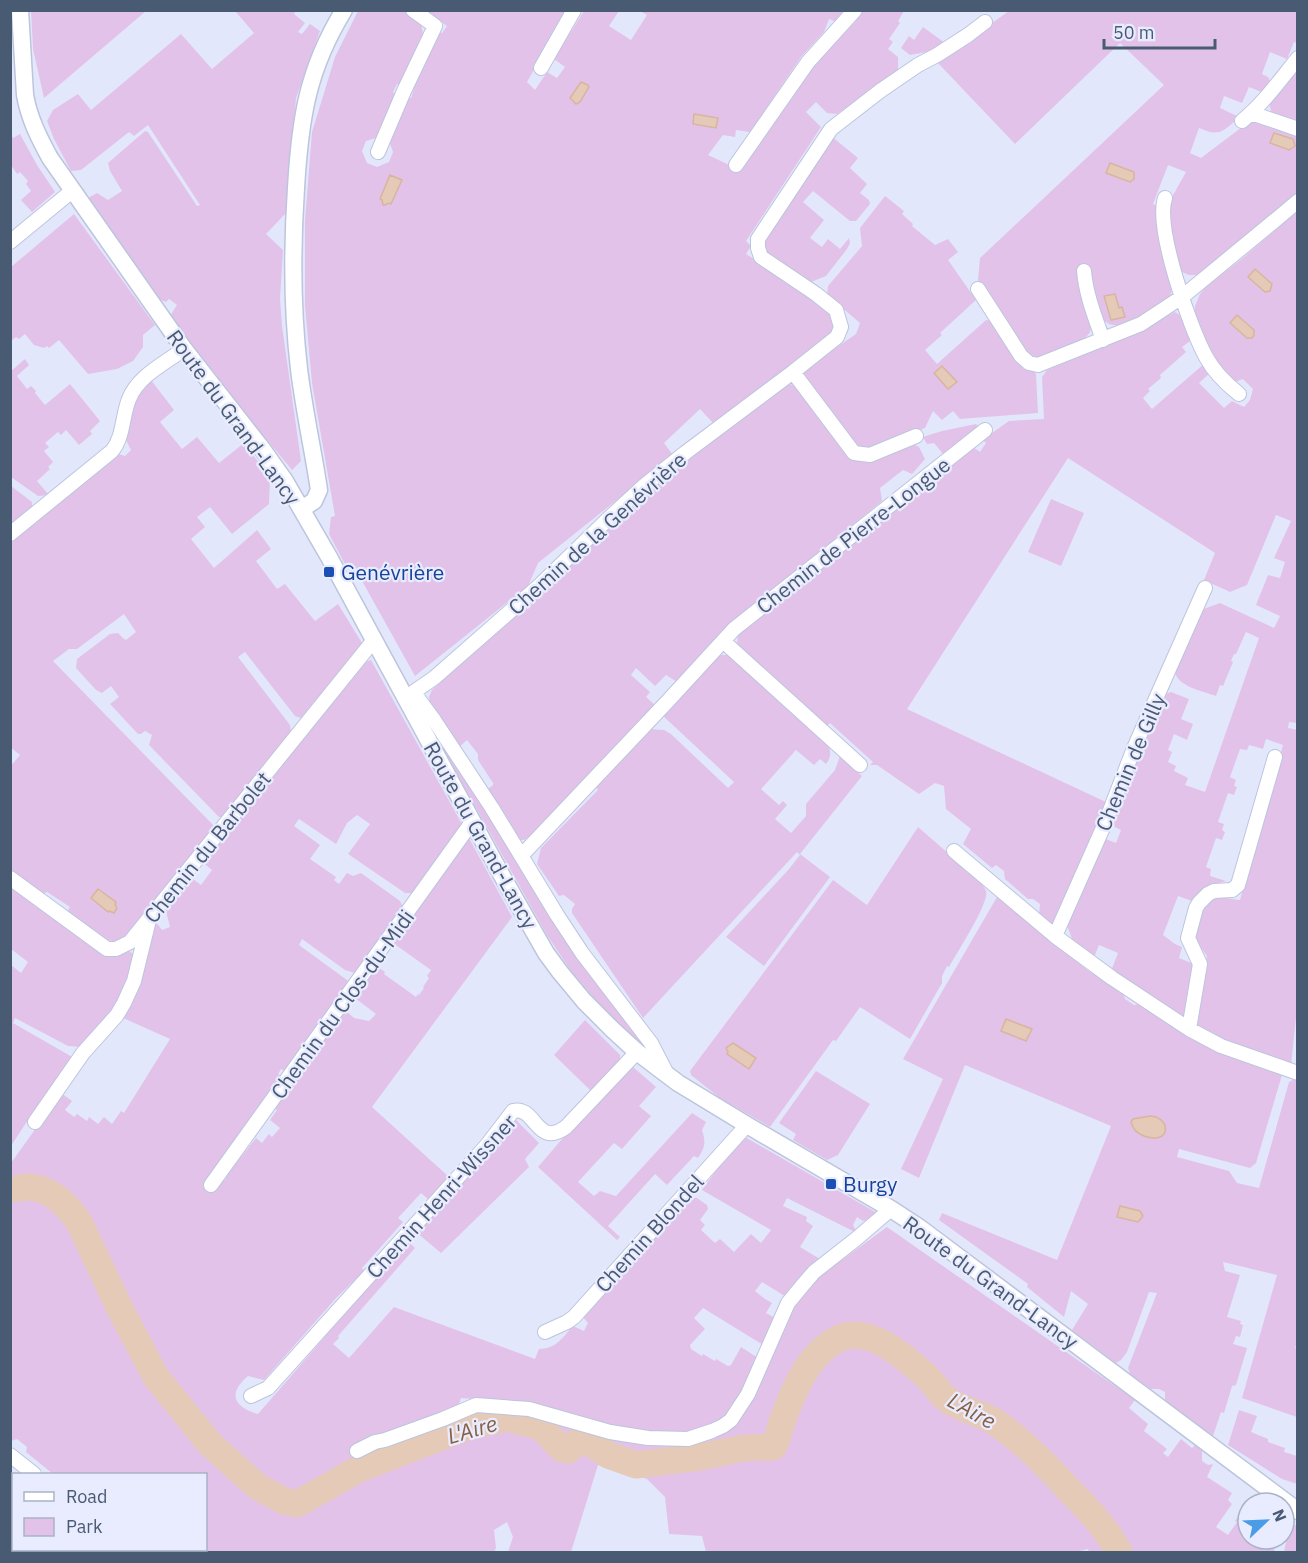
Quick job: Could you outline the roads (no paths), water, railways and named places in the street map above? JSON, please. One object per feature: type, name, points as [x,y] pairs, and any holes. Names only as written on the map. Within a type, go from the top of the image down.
[{"type":"street","name":"Route du Grand-Lancy","points":[[20,10],[25,95],[42,144],[184,349],[263,450],[302,509],[374,640],[410,695],[472,822],[546,953],[560,972],[584,1000],[637,1052],[668,1076],[891,1209],[942,1244],[1298,1511]]},
{"type":"street","points":[[302,509],[314,501],[319,490],[300,370],[294,299],[294,226],[299,142],[314,71],[344,10]]},
{"type":"street","points":[[378,152],[435,26],[413,10]]},
{"type":"street","points":[[542,68],[574,10]]},
{"type":"street","points":[[736,165],[808,62],[855,10]]},
{"type":"street","name":"Chemin de la Genévrière","points":[[410,695],[434,678],[540,585],[645,485],[837,337],[841,327],[836,310],[761,257],[758,239],[831,129],[880,91],[985,22]]},
{"type":"street","points":[[1298,58],[1273,90],[1247,117],[1298,129]]},
{"type":"street","points":[[10,242],[72,190]]},
{"type":"street","points":[[1165,198],[1162,213],[1167,241],[1192,327],[1206,357],[1222,381],[1239,394]]},
{"type":"street","points":[[978,289],[1021,356],[1029,363],[1038,365],[1141,324],[1182,297],[1298,201]]},
{"type":"street","points":[[1084,271],[1089,301],[1103,340]]},
{"type":"street","points":[[10,534],[112,451],[120,436],[128,404],[135,388],[184,349]]},
{"type":"street","points":[[793,372],[854,453],[870,455],[916,436]]},
{"type":"street","name":"Chemin de Pierre-Longue","points":[[521,856],[734,629],[985,430]]},
{"type":"street","name":"Chemin de Gilly","points":[[1056,936],[1204,588]]},
{"type":"street","name":"Chemin du Barbolet","points":[[10,878],[106,949],[116,949],[130,942],[374,640]]},
{"type":"street","points":[[723,641],[860,765]]},
{"type":"street","name":"Route du Grand-Lancy","points":[[410,695],[434,720],[547,900],[582,953],[651,1043],[668,1076]]},
{"type":"street","points":[[1189,1029],[1200,964],[1188,938],[1196,909],[1208,894],[1214,891],[1232,890],[1238,885],[1275,757]]},
{"type":"street","name":"Chemin du Clos-du-Midi","points":[[211,1185],[472,822]]},
{"type":"street","points":[[954,851],[1056,936],[1112,978],[1189,1029],[1221,1046],[1298,1073]]},
{"type":"street","points":[[35,1122],[83,1053],[124,1004],[134,981],[150,919]]},
{"type":"street","name":"Chemin Henri-Wissner","points":[[251,1396],[268,1388],[487,1145],[513,1111],[518,1109],[524,1112],[547,1133],[558,1133],[637,1052]]},
{"type":"street","name":"Chemin Blondel","points":[[544,1332],[574,1317],[747,1125]]},
{"type":"street","points":[[357,1451],[375,1442],[476,1406],[529,1409],[610,1432],[648,1438],[688,1438],[712,1431],[730,1420],[748,1394],[788,1304],[802,1286],[814,1272],[891,1209]]},
{"type":"street","points":[[10,1455],[32,1473]]},
{"type":"waterway","name":"L'Aire","points":[[10,1189],[38,1188],[52,1194],[69,1210],[79,1222],[120,1309],[156,1377],[210,1444],[258,1487],[284,1501],[297,1504],[359,1469],[470,1426],[507,1418],[541,1427],[562,1449],[568,1450],[584,1439],[608,1455],[636,1465],[700,1457],[744,1448],[773,1447],[791,1399],[802,1376],[816,1356],[836,1340],[860,1335],[885,1344],[908,1360],[948,1400],[992,1420],[1018,1439],[1099,1522],[1119,1552]]},
{"type":"place","name":"Genévrière","points":[[329,572]]},
{"type":"place","name":"Burgy","points":[[831,1184]]}]
